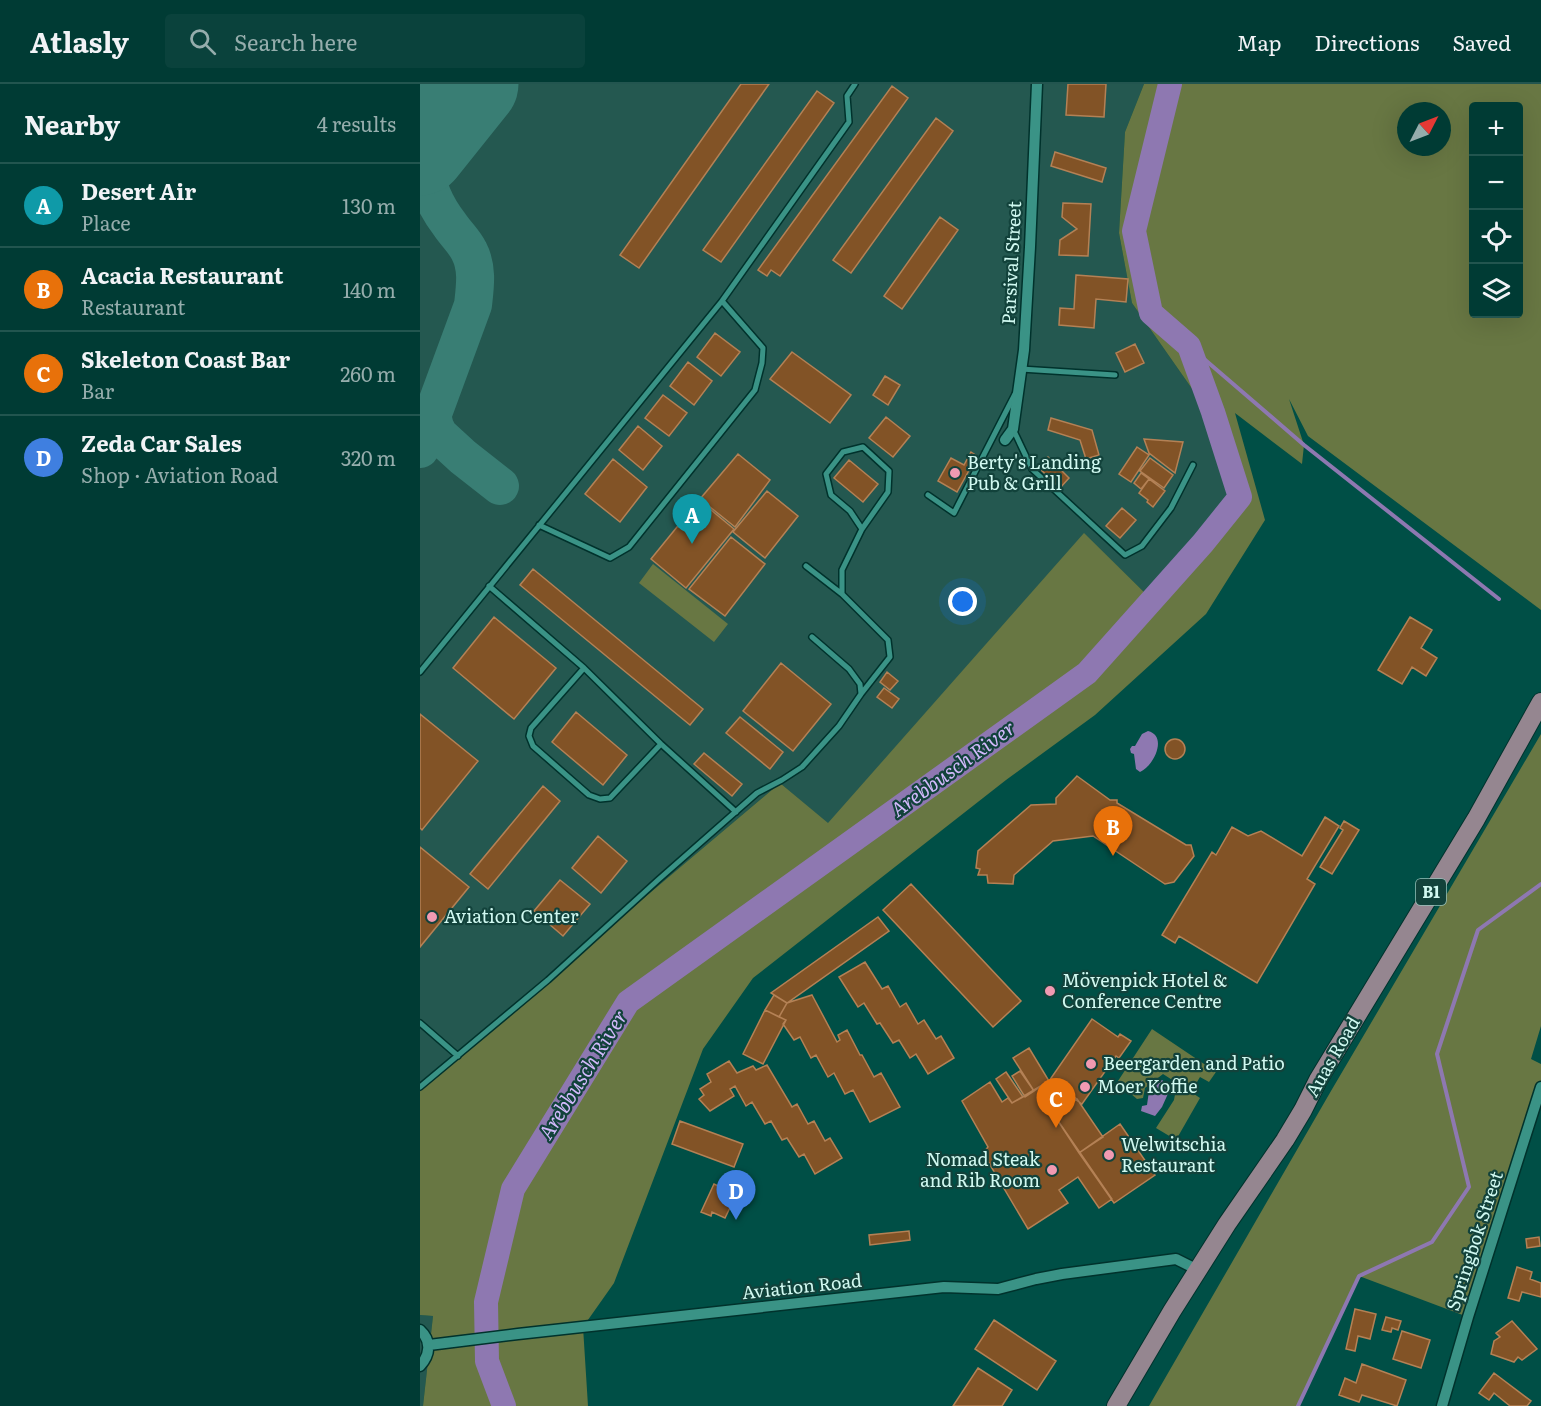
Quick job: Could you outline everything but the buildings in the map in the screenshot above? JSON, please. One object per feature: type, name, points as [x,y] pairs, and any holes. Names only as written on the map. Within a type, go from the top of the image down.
[{"type":"main road","name":"Auas Road","points":[[1116,1406],[1227,1224],[1286,1140],[1318,1080],[1491,793],[1541,702]]},
{"type":"street","name":"Parsival Street","points":[[1005,440],[1013,429],[1024,350],[1037,84]]},
{"type":"street","name":"Springbok Street","points":[[1442,1406],[1541,1087]]},
{"type":"street","name":"Aviation Road","points":[[429,1345],[944,1287],[998,1289],[1062,1274],[1176,1259],[1198,1270]]},
{"type":"street","points":[[420,1330],[429,1345],[428,1356],[420,1366]]},
{"type":"lane","points":[[420,672],[722,301],[849,122],[847,96],[855,84]]},
{"type":"lane","points":[[539,525],[610,558],[629,547],[755,390],[762,363],[763,348],[722,301]]},
{"type":"lane","points":[[1021,369],[1115,375]]},
{"type":"lane","points":[[928,495],[954,513],[1018,387]]},
{"type":"lane","points":[[1013,429],[1032,469],[1125,555],[1142,546],[1171,508],[1193,465]]},
{"type":"lane","points":[[842,594],[842,570],[862,529],[888,492],[890,471],[863,447],[843,452],[826,474],[831,495],[850,511],[862,529]]},
{"type":"lane","points":[[420,1087],[548,980],[756,793],[802,767],[839,726],[890,657],[888,640],[842,594],[806,567]]},
{"type":"lane","points":[[489,586],[584,668],[661,744],[736,812]]},
{"type":"lane","points":[[812,638],[849,669],[860,684],[861,694]]},
{"type":"lane","points":[[584,668],[531,728],[529,736],[533,746],[589,795],[600,799],[610,798],[661,744]]},
{"type":"lane","points":[[420,1023],[458,1056]]},
{"type":"shaded area","points":[[420,84],[1144,84],[1125,132],[1119,233],[1132,303],[1202,403],[1220,445],[1234,499],[1147,595],[1084,534],[828,824],[780,783],[420,1087]]},
{"type":"shaded area","points":[[1148,731],[1157,739],[1157,751],[1150,764],[1140,772],[1136,769],[1134,754],[1130,749],[1135,746],[1142,734]]},
{"type":"shaded area","points":[[1162,1080],[1171,1087],[1162,1107],[1155,1116],[1141,1111],[1142,1106],[1147,1105],[1149,1091]]},
{"type":"shaded area","points":[[420,1315],[433,1316],[423,1406],[420,1406]]},
{"type":"green space","points":[[1144,84],[1541,84],[1541,610],[1308,436],[1289,399],[1304,445],[1302,464],[1235,413],[1265,520],[1206,614],[1095,715],[1006,780],[753,978],[703,1049],[614,1283],[583,1327],[588,1406],[423,1406],[433,1316],[420,1315],[420,1087],[780,783],[828,823],[1084,533],[1147,595],[1234,499],[1220,445],[1202,403],[1132,303],[1119,233],[1125,132]]},
{"type":"green space","points":[[653,564],[728,624],[714,642],[639,583]]},
{"type":"green space","points":[[1541,734],[1541,1026],[1531,1059],[1541,1064],[1541,1087],[1468,1317],[1359,1276],[1298,1406],[1149,1406],[1331,1091]]},
{"type":"green space","points":[[1152,1029],[1216,1072],[1209,1082],[1200,1077],[1191,1092],[1200,1098],[1176,1140],[1156,1128],[1174,1100],[1177,1083],[1163,1074],[1145,1088],[1143,1098],[1137,1099],[1118,1081]]},
{"type":"waterway","name":"Arebbusch River","points":[[504,1406],[487,1361],[486,1302],[513,1189],[628,1002],[1087,673],[1203,543],[1240,497],[1189,346],[1151,313],[1134,231],[1170,84]]},
{"type":"waterway","points":[[1189,346],[1304,445],[1499,599]]},
{"type":"waterway","points":[[1298,1406],[1359,1276],[1432,1242],[1469,1187],[1437,1054],[1478,930],[1541,884]]},
{"type":"taxiway","points":[[420,449],[473,305],[475,284],[472,257],[439,209],[428,182],[427,153],[437,127]]},
{"type":"taxiway","points":[[432,415],[439,435],[500,486]]},
{"type":"runway","points":[[420,149],[472,84]]},
{"type":"place","name":"Berty's Landing Pub & Grill","points":[[955,473]]},
{"type":"place","name":"Desert Air","points":[[692,544]]},
{"type":"place","name":"Acacia Restaurant","points":[[1113,856]]},
{"type":"place","name":"Aviation Center","points":[[432,917]]},
{"type":"place","name":"Mövenpick Hotel & Conference Centre","points":[[1050,991]]},
{"type":"place","name":"Beergarden and Patio","points":[[1091,1064]]},
{"type":"place","name":"Moer Koffie","points":[[1085,1087]]},
{"type":"place","name":"Skeleton Coast Bar","points":[[1056,1128]]},
{"type":"place","name":"Welwitschia Restaurant","points":[[1109,1155]]},
{"type":"place","name":"Nomad Steak and Rib Room","points":[[1052,1170]]},
{"type":"place","name":"Zeda Car Sales","points":[[736,1220]]}]
